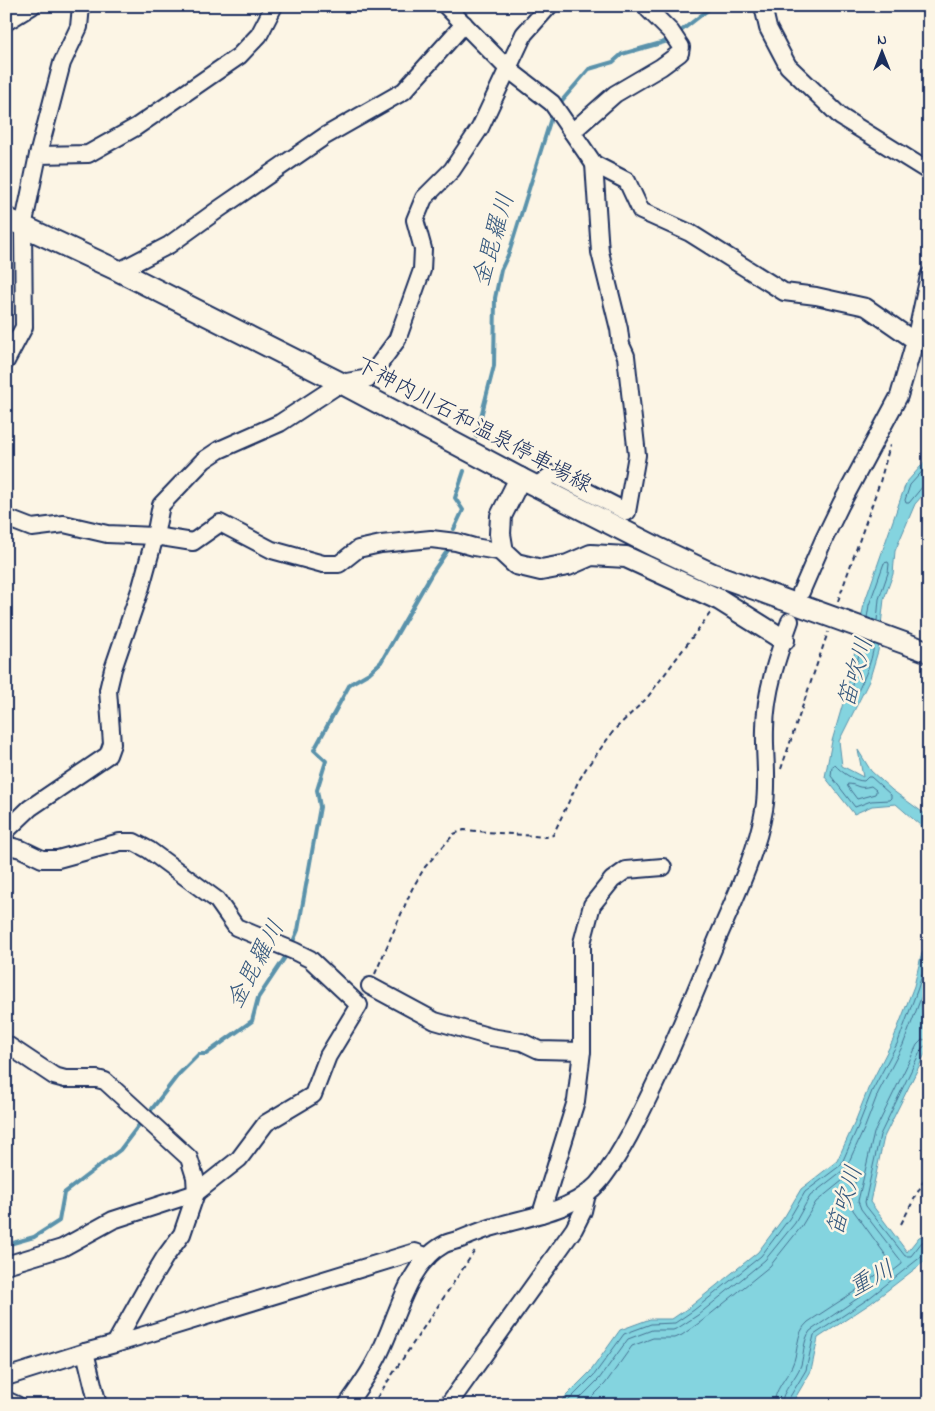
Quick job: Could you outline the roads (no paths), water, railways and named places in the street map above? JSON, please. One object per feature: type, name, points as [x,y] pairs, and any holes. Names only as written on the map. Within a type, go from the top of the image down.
[{"type":"main road","name":"下神内川石和温泉停車場線","points":[[15,222],[341,383],[528,482],[713,574],[929,652]]},
{"type":"main road","points":[[528,482],[501,516],[500,534],[503,552],[516,564],[541,570],[568,565],[591,554],[626,557],[720,600],[784,640]]},
{"type":"street","points":[[6,22],[32,6]]},
{"type":"street","points":[[6,361],[24,327],[15,222],[38,155],[62,63],[79,27],[81,6]]},
{"type":"street","points":[[38,155],[88,154],[136,127],[239,56],[259,35],[274,6]]},
{"type":"street","points":[[446,6],[508,69],[552,103],[594,164],[627,181],[641,211],[690,233],[784,292],[816,296],[866,307],[915,341]]},
{"type":"street","points":[[6,831],[30,808],[108,755],[112,744],[108,690],[113,669],[141,587],[161,506],[204,460],[219,450],[280,423],[341,383],[369,378],[397,340],[422,270],[423,249],[415,220],[424,198],[452,170],[480,128],[524,34],[549,6]]},
{"type":"street","points":[[572,132],[615,94],[661,67],[680,53],[681,47],[648,9],[650,6]]},
{"type":"street","points":[[763,6],[768,28],[788,66],[841,117],[928,172]]},
{"type":"street","points":[[119,272],[157,253],[325,136],[404,91],[464,24]]},
{"type":"street","points":[[528,482],[553,474],[627,512],[637,456],[626,356],[621,346],[619,329],[600,252],[594,164]]},
{"type":"street","points":[[801,592],[841,504],[899,396],[915,341],[929,276]]},
{"type":"street","points":[[6,518],[32,528],[64,524],[107,534],[155,536],[193,542],[220,523],[272,550],[323,564],[339,564],[358,549],[381,544],[431,539],[503,552]]},
{"type":"street","points":[[347,1405],[376,1361],[408,1286],[418,1268],[428,1257],[442,1246],[458,1240],[496,1226],[568,1205],[586,1194],[603,1179],[621,1152],[638,1120],[687,1014],[751,855],[765,802],[767,784],[766,708],[790,621]]},
{"type":"street","points":[[6,845],[21,849],[42,859],[58,859],[120,842],[134,842],[149,850],[217,900],[236,927],[310,958],[359,1005],[328,1056],[313,1095],[266,1123],[238,1159],[196,1193],[113,1220],[62,1248],[6,1265]]},
{"type":"street","points":[[540,1214],[576,1101],[582,1051],[582,943],[592,905],[612,880],[626,870],[663,868]]},
{"type":"street","points":[[370,986],[435,1021],[491,1037],[522,1042],[539,1050],[582,1051]]},
{"type":"street","points":[[6,1044],[54,1076],[65,1079],[98,1079],[105,1081],[189,1158],[195,1177],[196,1193],[182,1234],[165,1256],[115,1344]]},
{"type":"street","points":[[448,1405],[574,1229],[583,1211],[586,1194]]},
{"type":"street","points":[[6,1377],[415,1252],[428,1257]]},
{"type":"street","points":[[85,1352],[98,1405]]},
{"type":"street","points":[[6,1400],[17,1405]]},
{"type":"water","name":"笛吹川","points":[[929,457],[929,488],[915,504],[895,551],[893,574],[884,599],[878,651],[869,681],[839,741],[842,766],[863,777],[858,750],[871,771],[892,790],[929,817],[929,833],[896,804],[872,806],[854,814],[825,777],[832,741],[848,686],[864,604],[906,483]]},
{"type":"water","points":[[929,939],[929,1046],[884,1137],[870,1202],[907,1252],[919,1237],[929,1234],[929,1258],[871,1303],[818,1338],[811,1371],[791,1405],[557,1405],[590,1372],[620,1330],[650,1319],[672,1319],[758,1252],[785,1216],[801,1189],[837,1161],[868,1089],[893,1040],[914,986],[921,956]]},
{"type":"waterway","name":"金毘羅川","points":[[677,34],[713,6]]},
{"type":"waterway","name":"金毘羅川","points":[[559,104],[589,69],[613,62],[622,54],[668,41],[671,38]]},
{"type":"waterway","name":"金毘羅川","points":[[476,436],[494,366],[495,298],[501,270],[509,253],[552,115]]},
{"type":"waterway","name":"金毘羅川","points":[[454,529],[463,510],[455,498],[464,471]]},
{"type":"waterway","name":"金毘羅川","points":[[291,946],[298,930],[320,807],[317,790],[326,761],[314,750],[350,684],[369,673],[381,662],[449,546]]},
{"type":"waterway","name":"金毘羅川","points":[[148,1114],[178,1075],[199,1054],[206,1054],[252,1021],[258,998],[288,953]]},
{"type":"waterway","name":"金毘羅川","points":[[6,1245],[34,1237],[59,1221],[64,1193],[120,1150],[142,1121]]},
{"type":"water label","name":"重川","points":[[872,1280]]}]
